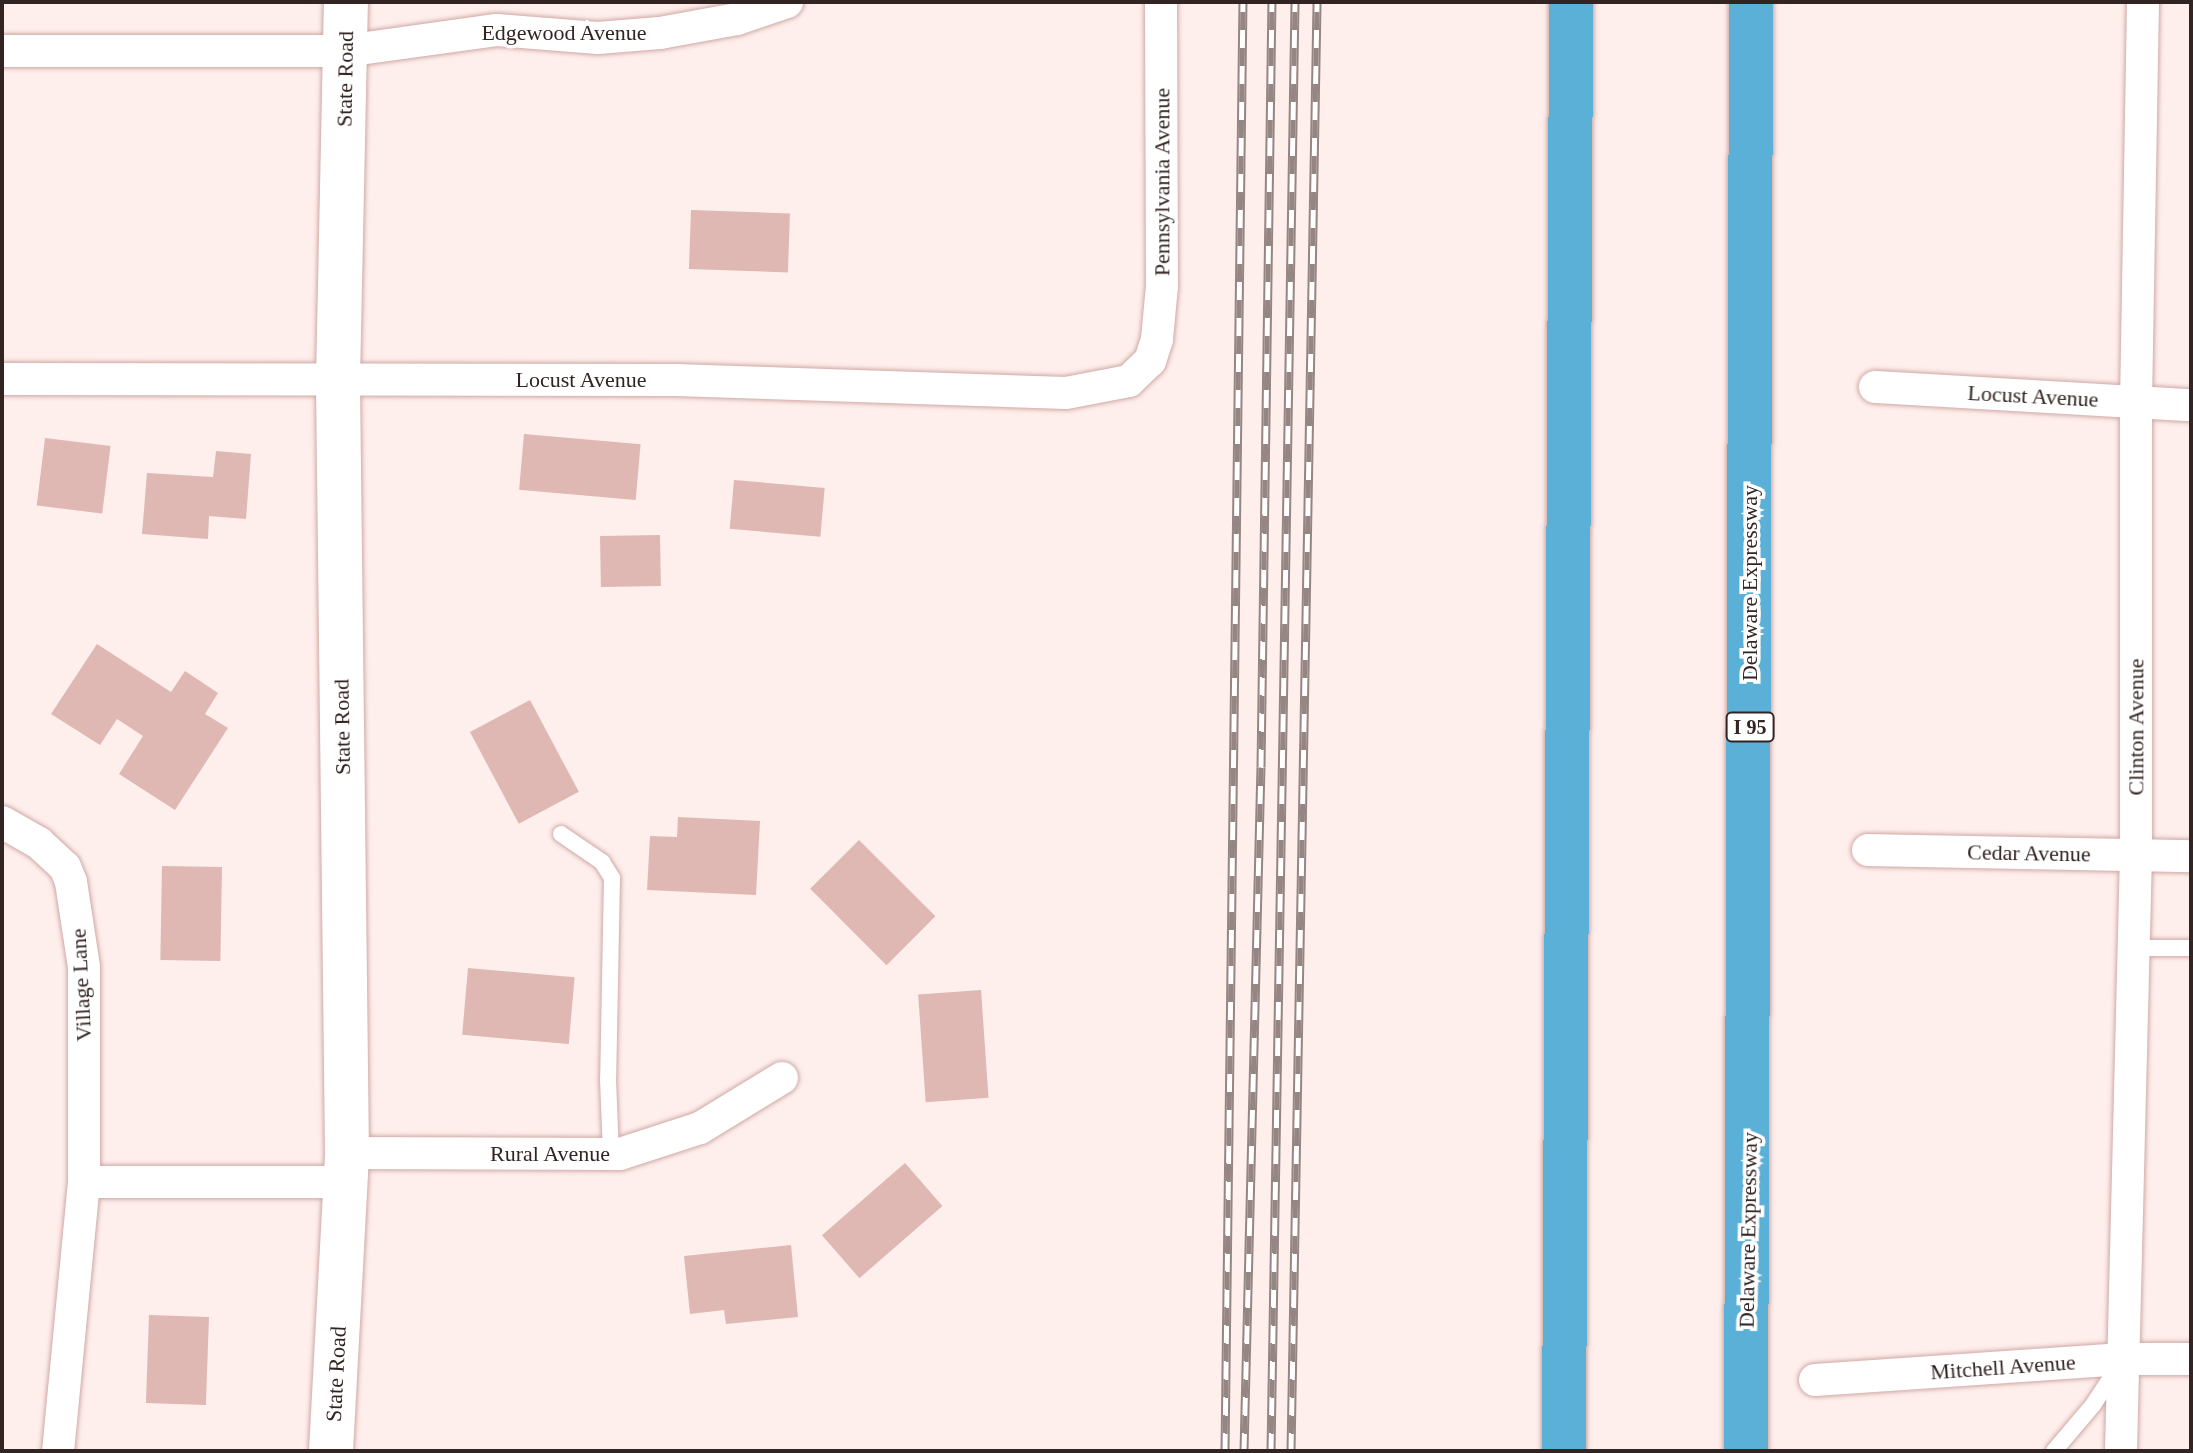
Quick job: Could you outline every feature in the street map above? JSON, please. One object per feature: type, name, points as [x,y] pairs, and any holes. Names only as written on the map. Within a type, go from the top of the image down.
[{"type":"highway","points":[[1564,1451],[1571,2]]},
{"type":"highway","name":"Delaware Expressway","points":[[1746,1451],[1751,2]]},
{"type":"main road","name":"State Road","points":[[331,1451],[347,1168],[338,380],[346,2]]},
{"type":"street","name":"Edgewood Avenue","points":[[2,51],[345,51],[497,30],[598,38],[660,33],[737,19],[787,2]]},
{"type":"street","name":"Pennsylvania Avenue","points":[[1150,361],[1157,339],[1162,286],[1161,2]]},
{"type":"street","name":"Clinton Avenue","points":[[2121,1451],[2136,855],[2136,403],[2143,2]]},
{"type":"street","name":"Locust Avenue","points":[[2,379],[676,380],[1066,393],[1129,381],[1150,361]]},
{"type":"street","name":"Locust Avenue","points":[[1875,387],[2191,405]]},
{"type":"street","name":"Village Lane","points":[[2,822],[39,843],[65,867],[71,882],[84,967],[84,1182],[58,1451]]},
{"type":"street","name":"Cedar Avenue","points":[[1868,850],[2191,856]]},
{"type":"street","name":"Rural Avenue","points":[[347,1168],[620,1154],[700,1128],[782,1078]]},
{"type":"street","points":[[84,1182],[347,1168]]},
{"type":"street","name":"Mitchell Avenue","points":[[1815,1380],[2123,1359],[2191,1359]]},
{"type":"lane","points":[[561,834],[602,862],[612,878],[608,1079],[611,1154]]},
{"type":"lane","points":[[2134,948],[2191,948]]},
{"type":"lane","points":[[2054,1451],[2093,1405],[2123,1359]]},
{"type":"building","points":[[691,210],[790,213],[788,272],[689,269]]},
{"type":"building","points":[[524,434],[641,444],[636,500],[519,490]]},
{"type":"building","points":[[45,438],[111,446],[102,514],[37,505]]},
{"type":"building","points":[[216,451],[251,454],[246,519],[209,516],[208,539],[142,534],[147,473],[213,477]]},
{"type":"building","points":[[734,480],[825,488],[820,537],[730,529]]},
{"type":"building","points":[[660,535],[661,586],[601,587],[600,536]]},
{"type":"building","points":[[97,644],[171,692],[185,671],[218,693],[205,714],[228,728],[175,810],[119,774],[143,736],[117,719],[100,745],[51,714]]},
{"type":"building","points":[[530,700],[579,792],[519,824],[470,732]]},
{"type":"building","points":[[678,817],[760,821],[756,895],[647,890],[650,836],[677,837]]},
{"type":"building","points":[[859,840],[935,916],[887,965],[810,889]]},
{"type":"building","points":[[162,866],[222,867],[220,961],[160,960]]},
{"type":"building","points":[[468,968],[575,977],[569,1044],[462,1035]]},
{"type":"building","points":[[981,990],[989,1098],[926,1102],[918,994]]},
{"type":"building","points":[[905,1163],[942,1206],[859,1278],[822,1235]]},
{"type":"building","points":[[791,1245],[798,1317],[726,1324],[724,1310],[690,1314],[684,1256]]},
{"type":"building","points":[[149,1315],[209,1317],[206,1405],[146,1403]]},
{"type":"railway","points":[[1225,1451],[1243,2]]},
{"type":"railway","points":[[1244,1451],[1261,767],[1272,2]]},
{"type":"railway","points":[[1271,1451],[1295,2]]},
{"type":"railway","points":[[1291,1451],[1317,2]]}]
